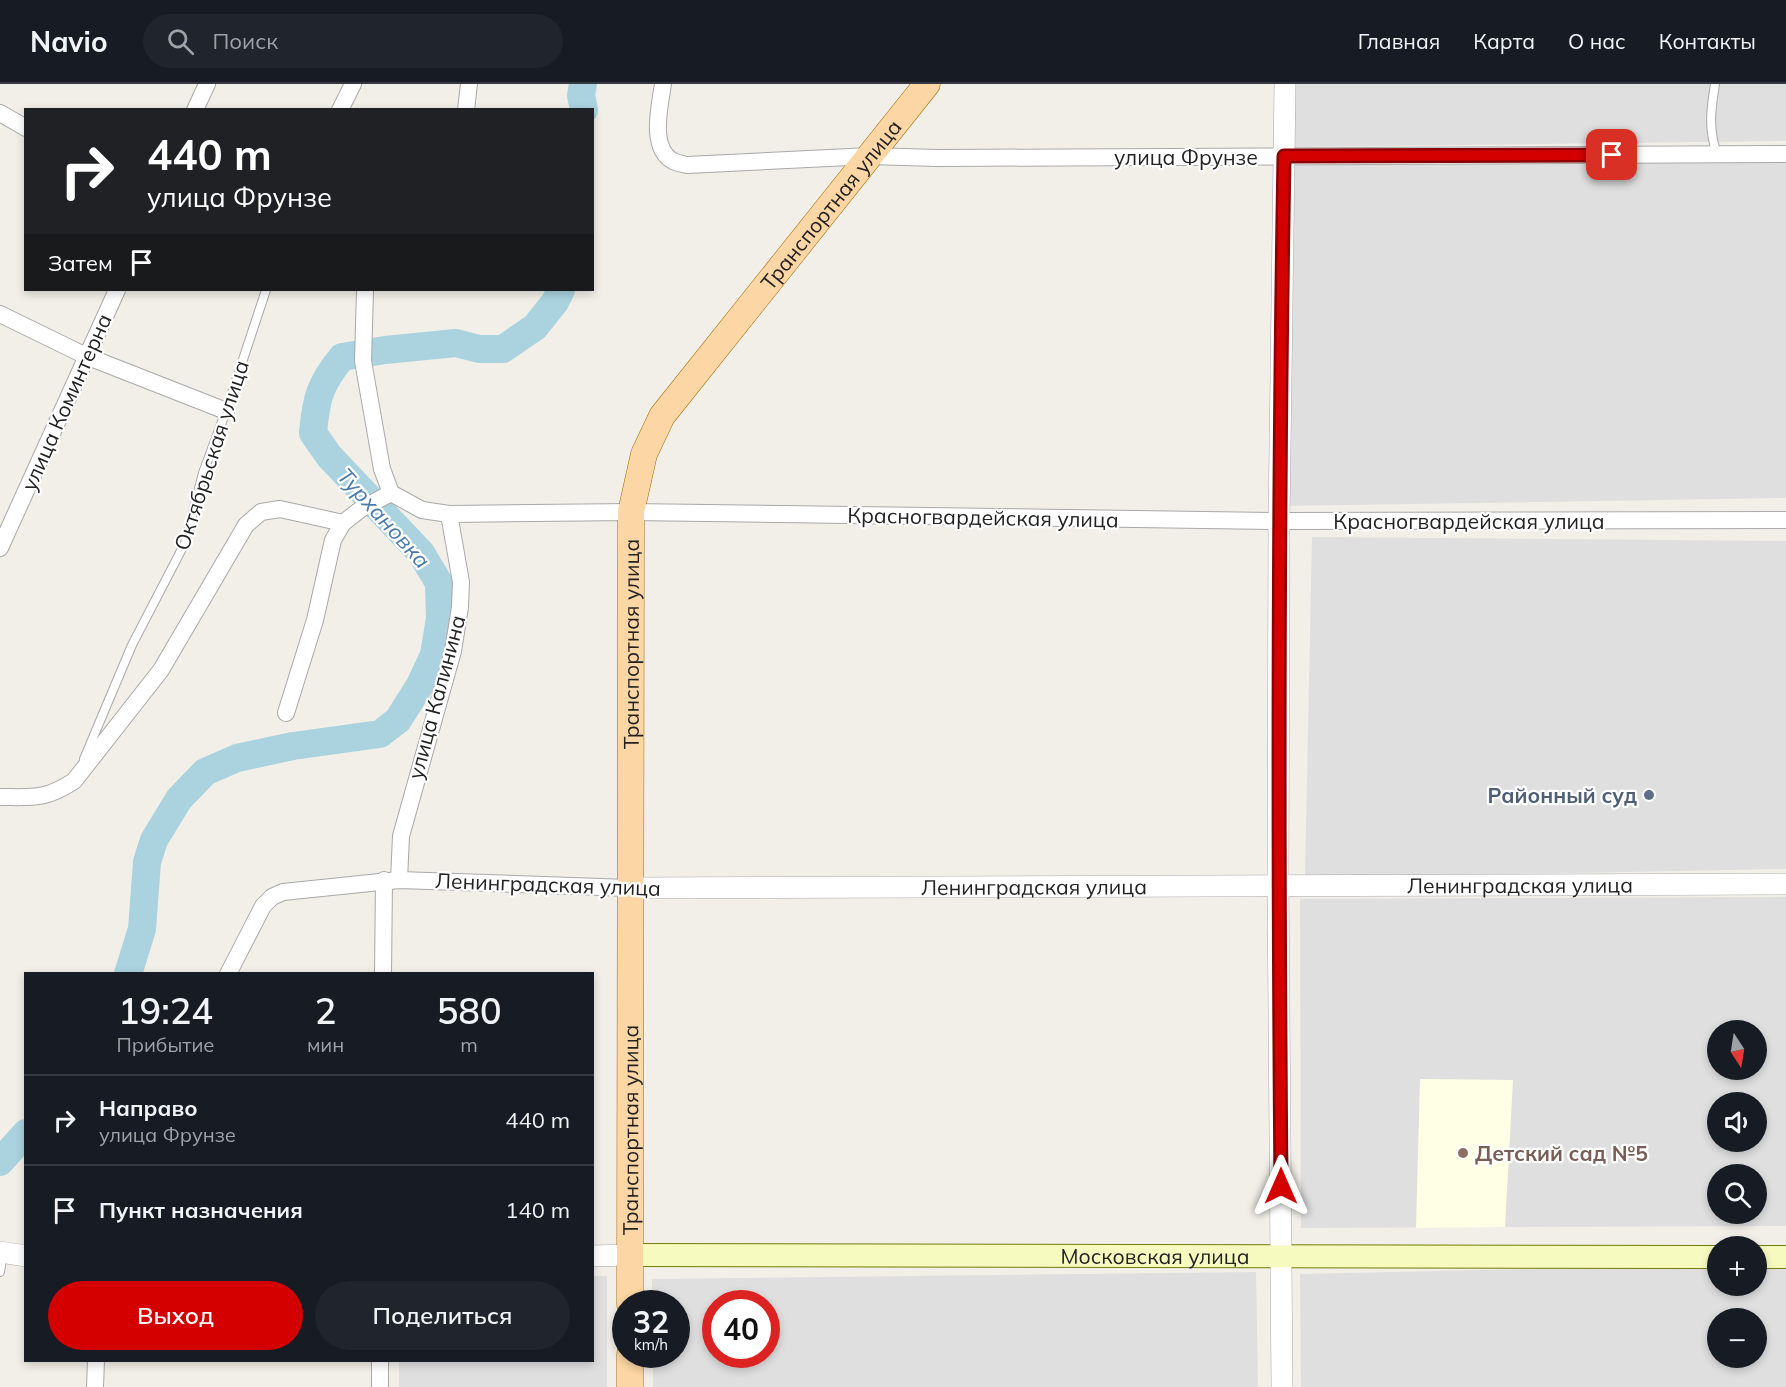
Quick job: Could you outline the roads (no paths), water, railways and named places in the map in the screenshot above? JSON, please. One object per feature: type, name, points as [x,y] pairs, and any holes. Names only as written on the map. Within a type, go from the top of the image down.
[{"type":"main road","name":"Транспортная улица","points":[[630,1290],[631,512],[644,454],[662,416],[927,84]]},
{"type":"main road","name":"Московская улица","points":[[630,1255],[1707,1257]]},
{"type":"main road","points":[[1767,1257],[1786,1257]]},
{"type":"main road","points":[[630,1368],[630,1387]]},
{"type":"street","points":[[196,108],[207,84]]},
{"type":"street","points":[[341,108],[352,84]]},
{"type":"street","points":[[466,108],[469,84]]},
{"type":"street","name":"улица Фрунзе","points":[[663,84],[657,125],[658,139],[664,152],[672,161],[687,165],[870,156],[937,158],[1786,154]]},
{"type":"street","points":[[1282,1387],[1278,885],[1279,521],[1285,84]]},
{"type":"street","points":[[0,113],[24,127]]},
{"type":"street","name":"улица Коминтерна","points":[[0,548],[117,291]]},
{"type":"street","points":[[286,712],[315,620],[333,540],[343,523],[361,509],[391,493],[382,469],[363,361],[365,291]]},
{"type":"street","points":[[0,314],[86,356],[226,411]]},
{"type":"street","name":"Красногвардейская улица","points":[[391,493],[422,510],[449,514],[631,512],[1279,521],[1786,520]]},
{"type":"street","points":[[0,797],[34,797],[56,793],[75,781],[161,670],[246,525],[261,512],[280,509],[343,523]]},
{"type":"street","name":"улица Калинина","points":[[383,972],[392,880],[401,836],[453,651],[460,607],[461,582],[449,514]]},
{"type":"street","name":"Ленинградская улица","points":[[229,972],[263,906],[272,897],[283,892],[392,880],[629,888],[1786,884]]},
{"type":"street","name":"Московская улица","points":[[594,1256],[630,1255]]},
{"type":"street","points":[[1,1259],[24,1256]]},
{"type":"street","points":[[95,1387],[96,1362]]},
{"type":"street","points":[[380,1362],[380,1387]]},
{"type":"lane","points":[[1715,84],[1709,117],[1717,154]]},
{"type":"lane","name":"Октябрьская улица","points":[[75,781],[132,645],[185,543],[203,473],[266,291]]},
{"type":"waterway","name":"Турхановка","points":[[583,84],[581,95],[584,108]]},
{"type":"waterway","name":"Турхановка","points":[[129,972],[142,929],[147,862],[154,840],[179,799],[205,772],[237,758],[293,746],[380,734],[398,720],[420,685],[434,655],[440,618],[439,583],[421,553],[329,456],[313,433],[320,392],[329,375],[342,357],[385,350],[456,343],[479,349],[503,349],[535,327],[555,302],[560,291]]},
{"type":"waterway","name":"Турхановка","points":[[0,1162],[24,1135]]},
{"type":"place","name":"Районный суд","points":[[1649,795]]},
{"type":"place","name":"Детский сад №5","points":[[1463,1153]]}]
